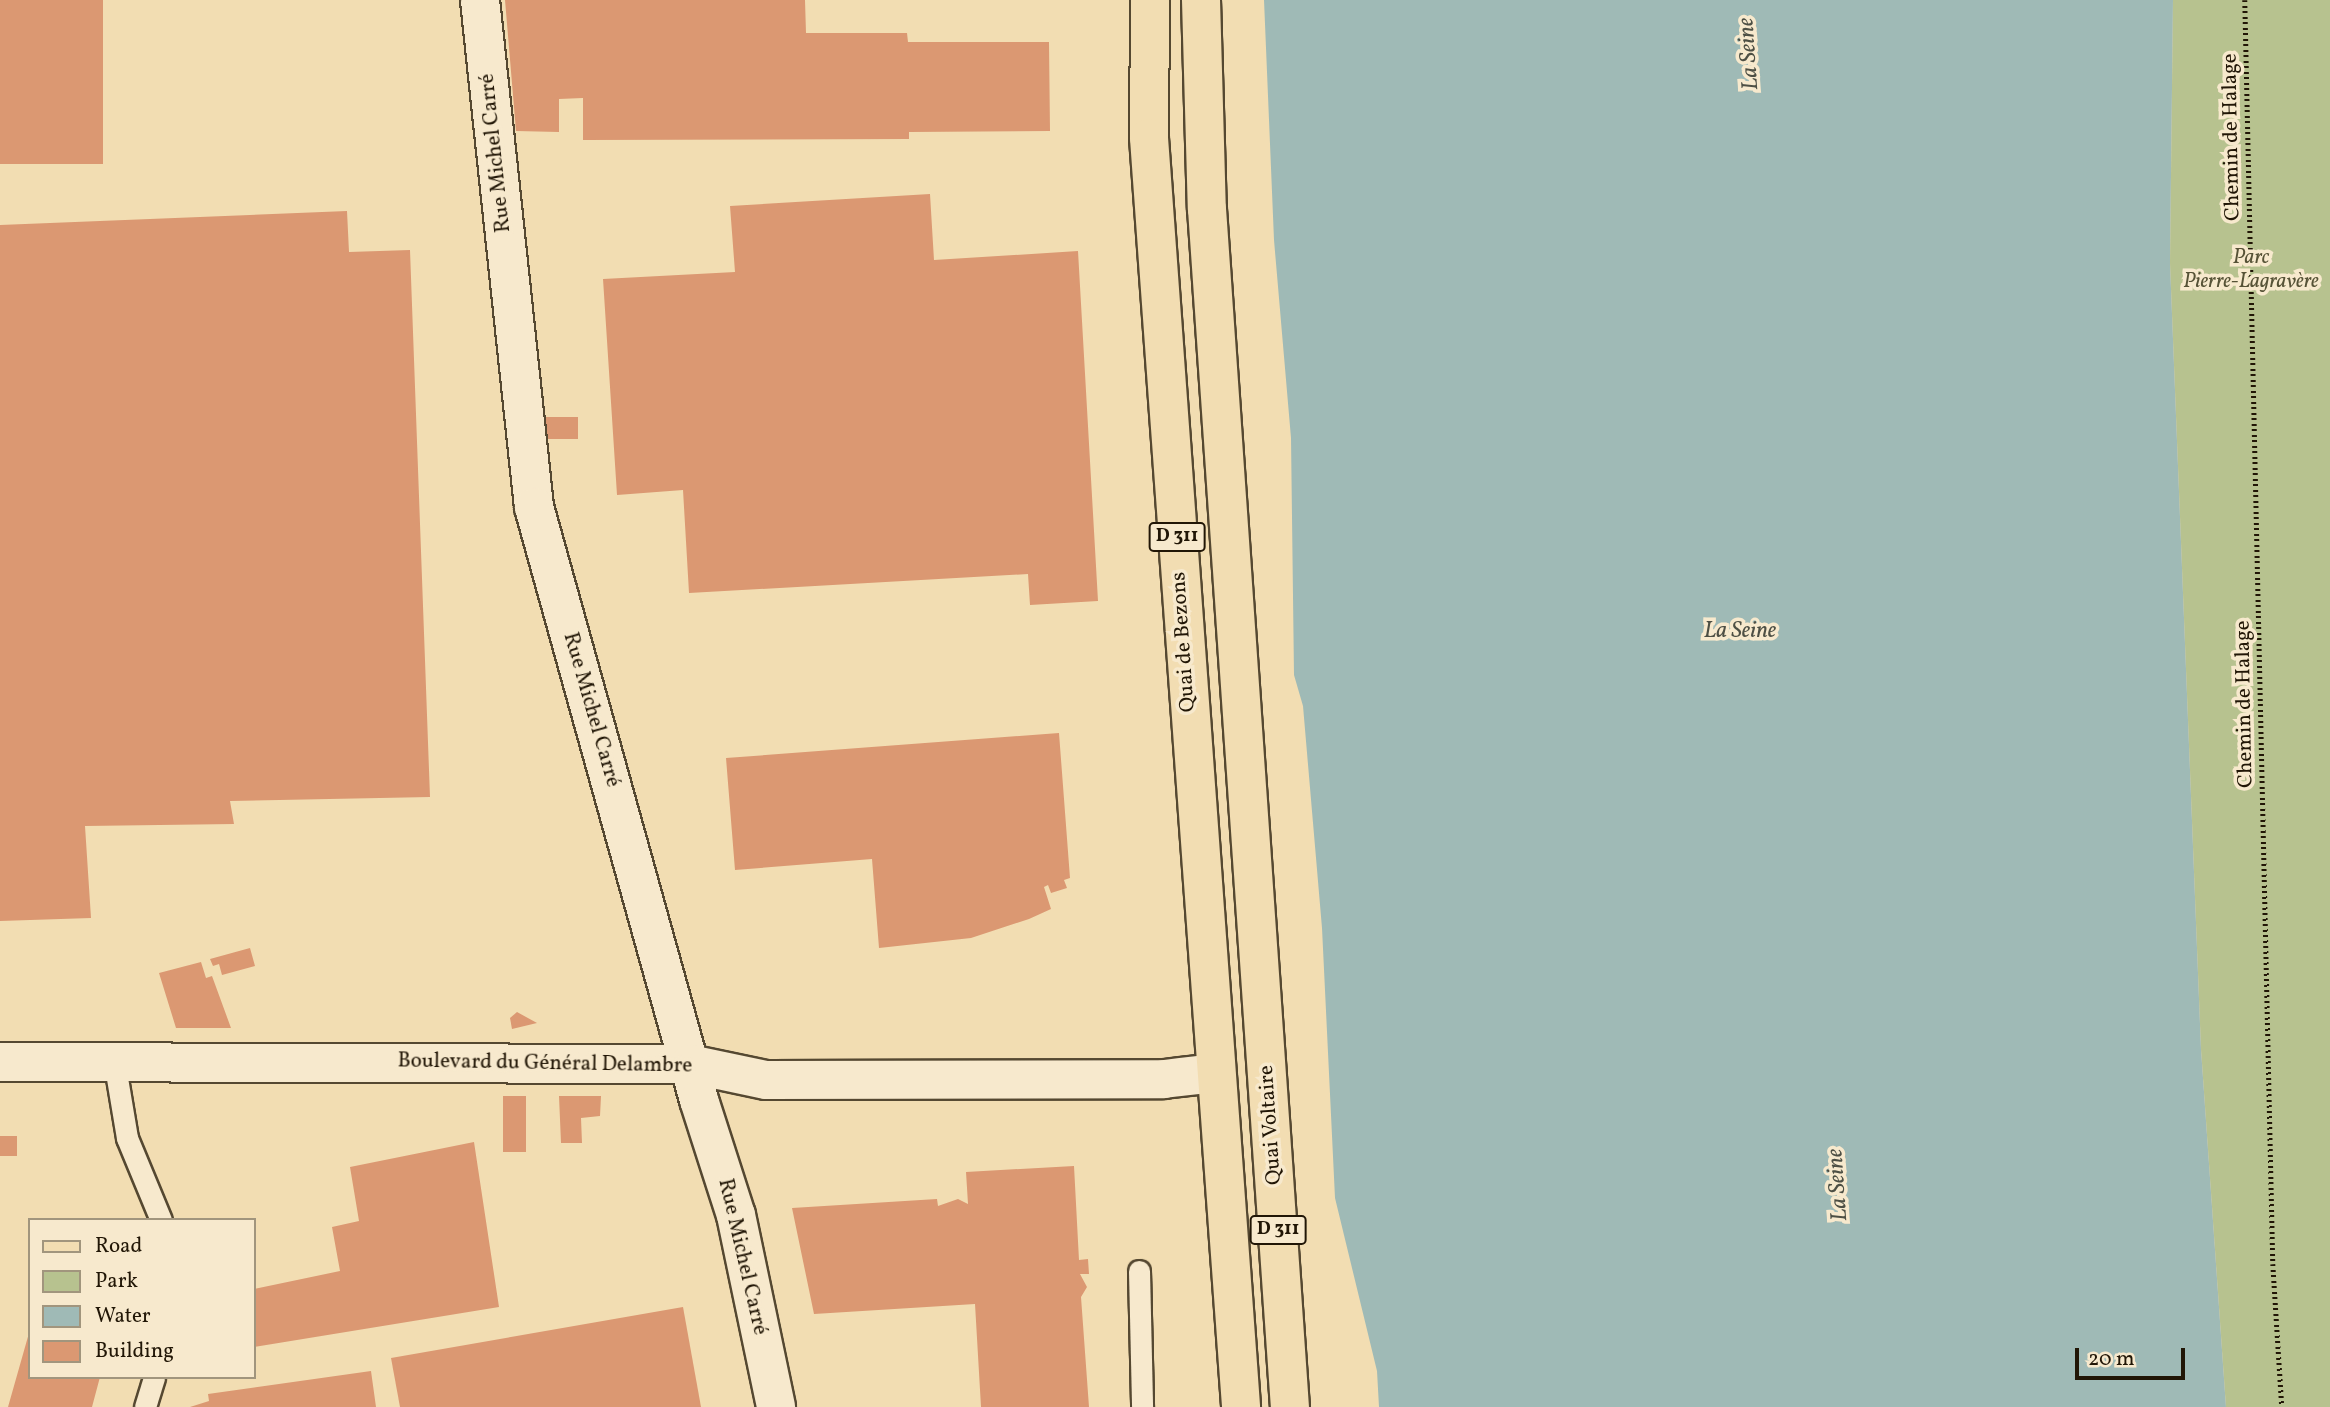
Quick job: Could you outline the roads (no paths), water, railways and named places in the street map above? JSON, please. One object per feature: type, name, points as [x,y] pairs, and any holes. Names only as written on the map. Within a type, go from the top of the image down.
[{"type":"main road","name":"Quai de Bezons","points":[[1150,0],[1149,138],[1214,1073]]},
{"type":"main road","name":"D 311","points":[[1201,0],[1207,209],[1258,948],[1259,1061]]},
{"type":"main road","points":[[1214,1073],[1259,1061]]},
{"type":"main road","name":"Quai Voltaire","points":[[1259,1061],[1273,1155],[1290,1407]]},
{"type":"main road","name":"D 311","points":[[1214,1073],[1241,1407]]},
{"type":"street","name":"Rue Michel Carré","points":[[480,0],[534,507],[690,1064],[736,1215],[776,1407]]},
{"type":"street","name":"Boulevard du Général Delambre","points":[[0,1062],[114,1060],[690,1064],[766,1080],[1164,1079],[1214,1073]]},
{"type":"lane","points":[[114,1060],[127,1138],[160,1218]]},
{"type":"lane","points":[[1139,1271],[1142,1407]]},
{"type":"lane","points":[[145,1407],[153,1379]]},
{"type":"water","name":"La Seine","points":[[1264,0],[2173,0],[2170,263],[2201,1049],[2226,1407],[1379,1407],[1377,1371],[1335,1198],[1322,928],[1303,706],[1294,675],[1291,438],[1274,240]]},
{"type":"park label","name":"Parc Pierre-Lagravère","points":[[2251,270]]}]
